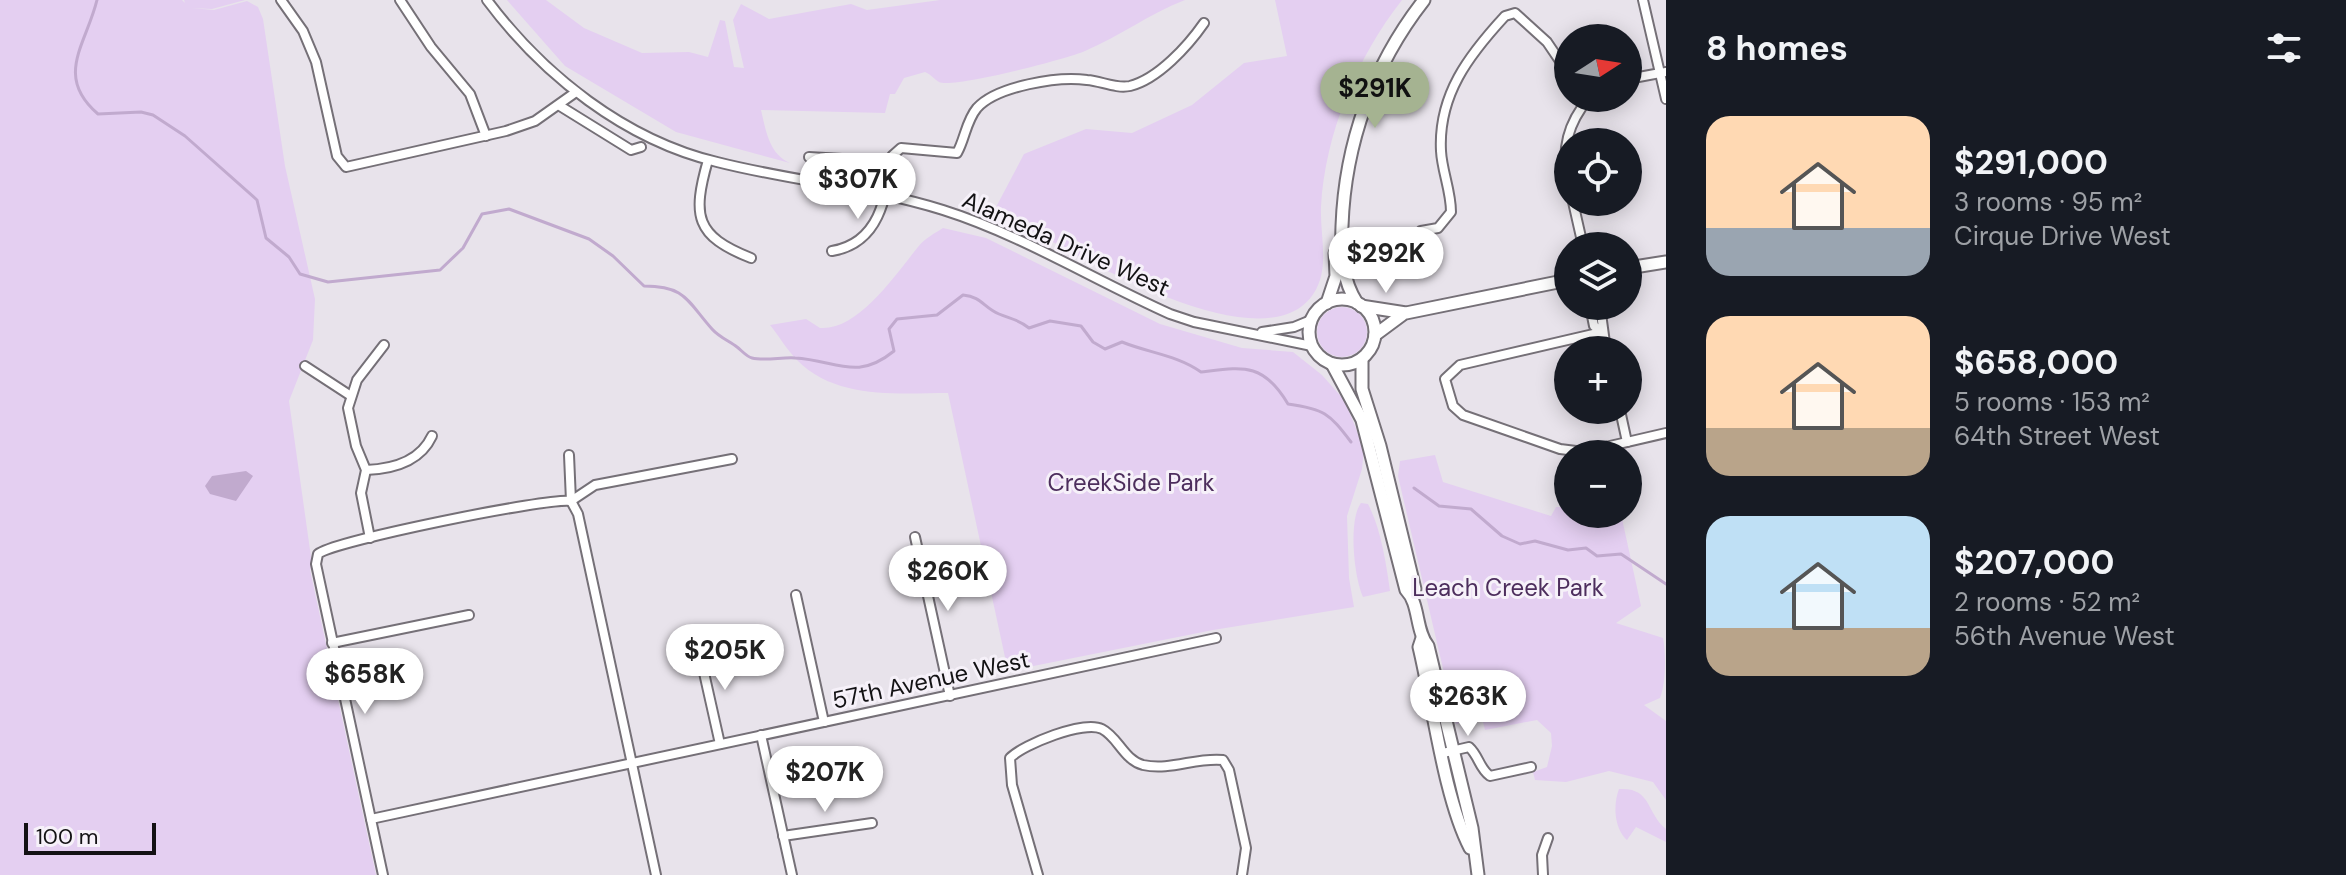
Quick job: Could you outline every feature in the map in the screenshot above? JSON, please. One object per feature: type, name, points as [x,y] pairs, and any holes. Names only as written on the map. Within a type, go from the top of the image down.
[{"type":"main road","points":[[1362,359],[1346,365],[1332,364],[1322,359],[1312,346],[1311,320],[1327,303],[1336,276],[1335,216],[1348,134],[1377,59],[1416,0]]},
{"type":"main road","points":[[1375,335],[1372,319],[1359,304],[1346,280],[1342,242],[1349,158],[1377,76],[1424,0]]},
{"type":"main road","points":[[1642,266],[1666,262]]},
{"type":"main road","points":[[1412,596],[1415,589],[1380,446],[1362,389],[1362,359],[1375,335],[1386,324],[1406,313],[1554,283]]},
{"type":"main road","points":[[1327,303],[1342,299],[1406,313]]},
{"type":"main road","points":[[1332,364],[1362,420],[1406,590],[1412,596],[1422,638],[1428,646],[1448,752],[1472,828],[1472,852],[1478,875]]},
{"type":"street","points":[[281,0],[303,31],[316,62],[340,163],[346,167],[486,136],[535,121],[576,92]]},
{"type":"street","points":[[400,0],[431,47],[470,94],[486,136]]},
{"type":"street","name":"Alameda Drive West","points":[[487,0],[532,52],[576,92],[634,130],[708,160],[886,196],[977,222],[1170,314],[1205,325],[1312,346]]},
{"type":"street","points":[[1643,0],[1663,73],[1666,99]]},
{"type":"street","points":[[1421,231],[1438,228],[1451,212],[1441,135],[1453,85],[1480,44],[1512,13],[1526,21],[1554,52]]},
{"type":"street","points":[[832,251],[854,245],[873,228],[886,196],[891,162],[896,151],[907,147],[957,153],[973,113],[983,102],[1003,93],[1064,79],[1121,87],[1139,83],[1191,42],[1204,23]]},
{"type":"street","points":[[1642,77],[1663,73]]},
{"type":"street","points":[[560,106],[631,150],[641,147]]},
{"type":"street","points":[[809,157],[891,162]]},
{"type":"street","points":[[708,160],[699,198],[704,226],[720,246],[751,258]]},
{"type":"street","name":"Alameda Drive West","points":[[1257,333],[1294,327],[1311,320]]},
{"type":"street","points":[[1593,320],[1594,326],[1602,332]]},
{"type":"street","points":[[1601,320],[1603,336]]},
{"type":"street","points":[[1554,446],[1463,415],[1453,406],[1445,379],[1460,365],[1602,332]]},
{"type":"street","points":[[370,538],[361,493],[366,470],[348,414],[351,396],[365,368],[384,345]]},
{"type":"street","points":[[305,366],[351,396]]},
{"type":"street","points":[[1636,440],[1666,433]]},
{"type":"street","points":[[366,470],[409,461],[424,449],[432,436]]},
{"type":"street","points":[[569,455],[573,479],[571,501],[578,514],[656,875]]},
{"type":"street","points":[[383,875],[316,564],[318,554],[329,547],[370,538],[571,501],[595,485],[732,459]]},
{"type":"street","points":[[915,537],[950,696]]},
{"type":"street","points":[[796,595],[824,722]]},
{"type":"street","points":[[332,643],[469,615]]},
{"type":"street","name":"57th Avenue West","points":[[371,819],[1216,638]]},
{"type":"street","points":[[698,646],[720,744]]},
{"type":"street","points":[[1038,875],[1009,768],[1010,758],[1020,749],[1087,726],[1105,731],[1125,754],[1143,765],[1166,767],[1223,760],[1229,770],[1246,848],[1242,875]]},
{"type":"street","points":[[761,735],[792,875]]},
{"type":"street","points":[[1448,752],[1469,747],[1476,754],[1481,769],[1490,776],[1531,767]]},
{"type":"street","points":[[783,836],[872,823]]},
{"type":"street","points":[[1543,875],[1542,855],[1548,838]]},
{"type":"green space","points":[[0,0],[182,0],[185,3],[184,0],[245,0],[212,9],[191,8],[214,10],[247,1],[258,7],[263,19],[285,166],[315,299],[313,340],[289,401],[312,564],[310,570],[376,875],[0,875]]},
{"type":"green space","points":[[507,0],[546,0],[584,28],[642,53],[689,52],[708,57],[720,20],[725,21],[734,67],[744,68],[733,20],[741,4],[769,19],[851,4],[867,10],[940,0],[1185,0],[1098,45],[1056,60],[965,81],[939,82],[925,72],[904,78],[895,94],[890,94],[885,113],[761,110],[773,148],[790,163],[676,132],[565,66]]},
{"type":"green space","points":[[1275,0],[1402,0],[1371,46],[1337,124],[1329,152],[1321,207],[1322,271],[1320,280],[1298,309],[1262,318],[1216,313],[1165,296],[1113,273],[995,209],[1024,154],[1086,129],[1132,133],[1192,105],[1244,63],[1287,56]]},
{"type":"green space","name":"CreekSide Park","points":[[943,228],[986,238],[1160,324],[1242,348],[1293,352],[1322,375],[1345,401],[1364,449],[1362,469],[1347,516],[1349,578],[1354,607],[1213,630],[1008,671],[948,393],[868,392],[830,382],[797,360],[770,325],[806,319],[820,328],[848,320],[875,299],[920,244]]},
{"type":"green space","points":[[1342,307],[1360,314],[1367,332],[1360,350],[1342,357],[1324,350],[1317,332],[1324,314]]},
{"type":"green space","name":"Leach Creek Park","points":[[1435,455],[1443,482],[1551,516],[1554,511],[1554,528],[1624,528],[1641,606],[1616,623],[1663,638],[1665,668],[1662,692],[1660,698],[1644,705],[1666,721],[1666,800],[1653,782],[1609,771],[1566,782],[1535,780],[1533,772],[1547,767],[1552,746],[1551,733],[1537,720],[1485,730],[1482,718],[1456,724],[1398,476],[1400,461]]},
{"type":"green space","points":[[1361,503],[1368,504],[1376,524],[1390,591],[1363,597],[1354,549],[1355,522]]},
{"type":"green space","points":[[1619,789],[1630,789],[1643,797],[1666,829],[1666,842],[1636,827],[1627,840],[1619,829],[1616,816]]},
{"type":"shaded area","points":[[246,471],[253,476],[236,501],[210,494],[205,486],[212,476]]},
{"type":"waterway","points":[[97,0],[75,73],[85,100],[98,114],[141,112],[153,115],[185,136],[257,200],[266,238],[289,257],[300,274],[328,282],[440,270],[463,248],[482,214],[509,209],[589,239],[613,256],[644,286],[677,292],[691,303],[715,332],[752,358],[795,358],[846,367],[868,365],[894,351],[889,329],[897,319],[937,315],[963,295],[1029,328],[1050,321],[1081,326],[1093,342],[1105,349],[1122,342],[1173,358],[1201,372],[1251,370],[1270,381],[1288,404],[1325,414],[1351,442]]},
{"type":"waterway","points":[[1414,488],[1439,506],[1471,509],[1502,536],[1520,544],[1535,541],[1568,550],[1586,548],[1597,556],[1621,554],[1666,584]]}]
